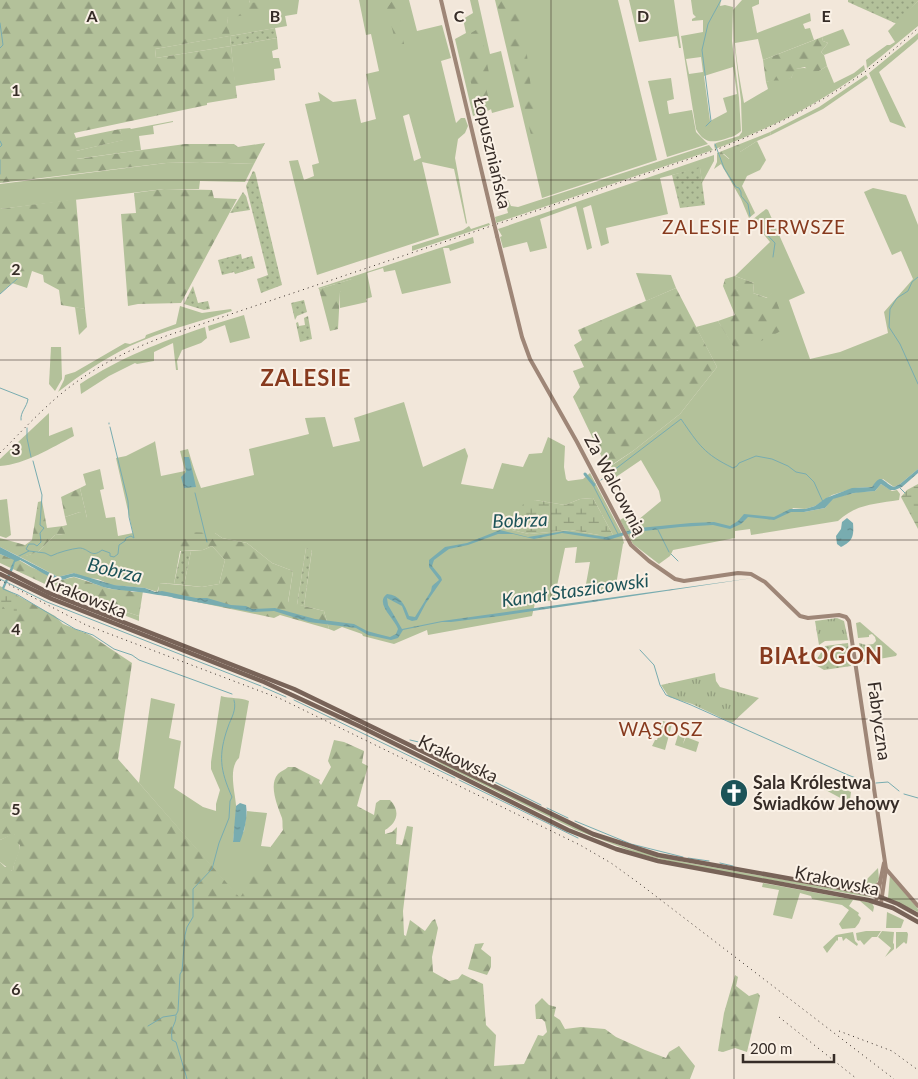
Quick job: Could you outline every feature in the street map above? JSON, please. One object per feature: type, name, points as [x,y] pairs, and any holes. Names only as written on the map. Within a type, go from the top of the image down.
[{"type":"main road","name":"Łopuszniańska","points":[[441,0],[516,312]]},
{"type":"main road","name":"Za Walcownią","points":[[516,312],[530,359],[577,442],[627,541],[669,576],[680,580],[740,573],[758,576],[800,616],[808,618],[838,614],[846,617]]},
{"type":"main road","name":"Krakowska","points":[[0,568],[49,593],[294,689],[593,834],[658,855],[842,888],[879,900],[918,922]]},
{"type":"main road","name":"Krakowska","points":[[0,574],[52,599],[292,695],[568,830],[616,848],[658,861],[898,904],[918,915]]},
{"type":"main road","name":"Fabryczna","points":[[846,617],[850,626],[886,869],[879,900]]},
{"type":"main road","name":"Fabryczna","points":[[879,900],[880,882],[885,861]]},
{"type":"main road","points":[[886,869],[918,906]]},
{"type":"main road","points":[[842,888],[870,888],[875,887],[880,882]]},
{"type":"green space","points":[[0,0],[249,0],[250,3],[272,0],[275,10],[227,18],[230,36],[155,49],[156,58],[231,46],[237,98],[74,133],[76,138],[120,129],[124,140],[76,151],[77,159],[185,144],[234,144],[238,147],[265,143],[254,164],[166,163],[0,183]]},
{"type":"green space","points":[[249,0],[299,0],[297,14],[285,16],[287,26],[230,36],[231,46],[156,58],[155,49],[229,36],[227,18],[250,3]]},
{"type":"green space","points":[[359,0],[409,0],[417,31],[442,25],[451,58],[441,61],[456,123],[461,118],[465,118],[468,126],[465,133],[458,139],[455,158],[467,223],[454,169],[422,162],[439,235],[317,275],[289,161],[298,160],[304,180],[314,176],[312,165],[319,163],[305,104],[320,101],[318,92],[333,102],[356,99],[361,123],[376,119],[366,74],[379,71],[371,34],[366,35]],"holes":[[[409,114],[421,158],[414,161],[403,116]]]},
{"type":"green space","points":[[470,0],[478,0],[490,54],[501,51],[514,107],[492,113],[491,109],[473,116],[455,39],[466,33],[463,19],[473,13]]},
{"type":"green space","points":[[495,0],[618,0],[657,160],[536,200],[542,198]]},
{"type":"green space","points":[[496,0],[522,0],[521,28],[539,134],[536,141],[532,139],[502,15]]},
{"type":"green space","points":[[629,0],[674,0],[681,48],[679,48],[677,36],[639,42]]},
{"type":"green space","points":[[691,0],[721,0],[720,6],[733,7],[732,41],[741,131],[720,140],[708,141],[696,129],[681,36],[703,32],[703,20],[692,21],[696,17],[693,14]],"holes":[[[701,57],[703,72],[689,74],[686,59]],[[733,67],[737,94],[723,98],[727,112],[710,121],[704,76]]]},
{"type":"green space","points":[[742,0],[759,0],[759,4],[752,7],[757,33],[810,13],[811,21],[803,24],[805,29],[810,28],[814,40],[763,60],[758,39],[735,43],[744,103],[768,89],[766,82],[775,79],[791,78],[795,69],[807,68],[819,71],[827,66],[834,83],[854,73],[864,65],[865,70],[812,105],[755,133],[715,149],[714,145],[716,143],[739,136],[742,132],[741,101],[734,41],[733,10]]},
{"type":"green space","points":[[848,0],[918,1],[897,24],[848,2]]},
{"type":"green space","points":[[392,1],[396,1],[398,6],[404,44],[396,44],[387,8]]},
{"type":"green space","points":[[918,1],[918,26],[867,68],[866,60],[887,45],[895,42],[888,31]]},
{"type":"green space","points":[[275,28],[277,38],[231,46],[230,36]]},
{"type":"green space","points":[[843,29],[850,45],[824,55],[821,52],[828,43],[823,41],[822,37]]},
{"type":"green space","points":[[476,30],[481,34],[489,73],[485,83],[491,109],[484,113],[483,101],[478,102],[469,72],[472,44],[471,33]]},
{"type":"green space","points":[[918,33],[918,39],[915,42],[879,72],[906,128],[890,122],[869,73]]},
{"type":"green space","points":[[822,37],[823,41],[828,43],[821,52],[824,55],[827,66],[819,71],[809,72],[805,67],[796,69],[791,78],[766,82],[763,60]]},
{"type":"green space","points":[[277,38],[278,49],[272,51],[273,58],[279,58],[281,68],[274,69],[275,80],[235,86],[231,46]]},
{"type":"green space","points":[[866,75],[868,78],[823,109],[771,135],[770,132],[819,107]]},
{"type":"green space","points":[[671,78],[674,99],[667,101],[669,114],[692,110],[696,132],[708,144],[667,157],[648,81]]},
{"type":"green space","points":[[173,121],[153,126],[154,134],[139,136],[141,150],[76,159],[76,151],[123,140],[120,129],[131,129]]},
{"type":"green space","points":[[770,132],[771,135],[740,152],[740,160],[734,163],[724,154],[717,155],[717,153]]},
{"type":"green space","points":[[757,141],[766,160],[760,170],[747,176],[742,186],[755,213],[749,218],[741,199],[721,164],[714,169],[717,155],[723,154],[729,159]]},
{"type":"green space","points":[[709,145],[713,150],[496,223],[495,217],[508,213],[501,184],[511,206],[518,207]]},
{"type":"green space","points":[[714,155],[714,161],[702,183],[700,168],[660,178],[668,214],[606,228],[609,243],[601,246],[591,205],[583,208],[592,248],[587,250],[576,206],[540,219],[547,248],[530,252],[527,242],[503,248],[500,237],[502,236],[498,229]]},
{"type":"green space","points":[[166,163],[254,164],[245,182],[200,181],[199,189],[164,189],[0,209],[0,184]]},
{"type":"green space","points":[[700,167],[705,205],[680,208],[672,175]]},
{"type":"green space","points":[[253,171],[255,172],[282,285],[261,293],[257,279],[268,275],[246,186]]},
{"type":"green space","points":[[873,188],[906,195],[918,225],[918,469],[894,487],[883,479],[872,487],[855,488],[832,495],[815,506],[805,509],[793,508],[790,512],[804,512],[825,508],[832,499],[858,492],[875,491],[881,484],[892,491],[897,490],[900,494],[899,500],[859,508],[838,521],[751,535],[750,529],[735,531],[735,538],[673,550],[670,556],[659,564],[633,544],[620,520],[633,512],[638,520],[661,501],[659,491],[641,460],[616,477],[611,466],[680,414],[717,367],[696,327],[718,321],[737,351],[773,292],[768,298],[753,293],[754,283],[735,276],[770,242],[752,220],[766,209],[805,293],[789,300],[810,359],[840,352],[888,333],[884,312],[913,279],[901,251],[892,255],[864,192]]},
{"type":"green space","points":[[164,189],[212,190],[214,198],[237,199],[181,303],[128,306],[121,214],[136,213],[134,193]]},
{"type":"green space","points":[[243,192],[250,210],[230,213]]},
{"type":"green space","points":[[76,199],[85,309],[61,305],[59,290],[44,282],[43,275],[32,271],[27,288],[12,283],[0,294],[0,209]]},
{"type":"green space","points":[[489,223],[490,225],[412,251],[412,246],[463,230],[469,226],[471,229]]},
{"type":"green space","points":[[473,237],[474,243],[450,251],[449,248],[443,248],[451,283],[402,294],[395,270],[384,272],[383,268],[367,273],[372,297],[366,299],[367,302],[340,308],[340,292],[352,279],[318,288]]},
{"type":"green space","points":[[241,254],[242,259],[252,256],[255,268],[235,274],[234,272],[222,275],[218,260]]},
{"type":"green space","points":[[636,273],[671,275],[676,288],[646,301]]},
{"type":"green space","points":[[735,276],[754,283],[753,293],[767,298],[773,291],[786,328],[768,338],[736,351],[718,321],[735,315],[723,286],[725,279]]},
{"type":"green space","points":[[352,279],[352,288],[340,292],[338,329],[330,331],[319,289]]},
{"type":"green space","points":[[193,286],[198,303],[208,301],[210,309],[204,310],[184,304]]},
{"type":"green space","points":[[676,288],[717,367],[680,414],[633,451],[607,468],[573,397],[580,387],[573,371],[584,367],[574,345],[582,340],[578,330]]},
{"type":"green space","points":[[304,300],[307,312],[297,316],[295,320],[291,303]]},
{"type":"green space","points":[[180,306],[202,313],[231,309],[232,311],[167,331],[130,346],[93,367],[58,392],[65,375],[75,372],[125,343],[130,344],[145,338],[146,335],[176,324]]},
{"type":"green space","points":[[75,307],[85,309],[87,327],[79,335]]},
{"type":"green space","points":[[244,315],[250,338],[230,343],[225,325],[209,331],[208,326]]},
{"type":"green space","points":[[308,316],[312,339],[300,342],[296,323],[298,322],[299,326],[305,325],[304,318]]},
{"type":"green space","points":[[205,327],[207,338],[201,343],[182,350],[177,361],[178,370],[176,370],[173,343],[154,352],[154,361],[135,363],[109,376],[81,394],[80,384],[111,366],[156,345]]},
{"type":"green space","points":[[51,347],[61,347],[62,379],[55,391],[49,384]]},
{"type":"green space","points":[[404,402],[423,467],[465,448],[468,456],[461,484],[493,489],[502,463],[523,467],[529,454],[542,453],[548,437],[565,446],[564,467],[566,479],[568,481],[583,479],[590,473],[621,532],[624,543],[615,591],[584,595],[590,562],[575,563],[577,547],[565,548],[554,600],[535,603],[532,616],[428,635],[427,630],[394,644],[363,636],[342,627],[334,631],[329,629],[324,611],[304,606],[312,550],[306,548],[297,605],[288,603],[293,571],[272,563],[247,543],[222,538],[215,533],[180,551],[174,584],[160,583],[157,592],[145,588],[111,585],[98,579],[86,578],[74,573],[58,577],[26,560],[25,556],[38,552],[55,535],[64,534],[63,526],[67,525],[65,517],[80,512],[87,518],[80,488],[86,485],[83,474],[100,469],[104,489],[100,490],[106,518],[115,517],[118,536],[133,533],[116,458],[126,456],[155,441],[161,476],[185,471],[180,451],[188,449],[201,488],[254,475],[249,449],[309,434],[305,418],[325,417],[333,447],[360,441],[354,418]],"holes":[[[593,498],[613,535],[599,535],[570,530],[529,534],[512,530],[535,500],[565,505],[580,499]]]},
{"type":"green space","points":[[49,413],[49,436],[72,427],[74,436],[29,459],[0,466],[0,459]]},
{"type":"green space","points":[[918,484],[918,529],[901,497],[907,490]]},
{"type":"green space","points":[[80,488],[87,518],[83,519],[80,512],[65,517],[61,497]]},
{"type":"green space","points":[[593,498],[613,535],[599,535],[570,530],[529,534],[512,530],[523,504],[535,500],[565,505],[580,499]]},
{"type":"green space","points":[[7,499],[11,535],[6,538],[0,536],[0,500]]},
{"type":"green space","points":[[42,501],[47,528],[63,526],[65,534],[55,535],[38,552],[26,556],[26,560],[0,547],[0,538],[25,545],[32,540],[38,502]]},
{"type":"green space","points":[[185,532],[215,533],[222,538],[247,543],[272,563],[293,571],[288,602],[324,611],[329,629],[280,615],[274,618],[158,594],[159,583],[202,587],[219,584],[225,560],[212,546],[203,550],[180,551],[180,544]]},
{"type":"green space","points":[[212,546],[225,560],[219,584],[202,587],[184,585],[191,551],[203,550]]},
{"type":"green space","points":[[306,548],[312,549],[304,606],[297,605]]},
{"type":"green space","points":[[181,551],[191,551],[184,585],[174,584]]},
{"type":"green space","points":[[0,554],[10,558],[14,557],[31,567],[61,580],[74,577],[110,589],[132,592],[143,591],[139,616],[47,585],[0,563]]},
{"type":"green space","points":[[47,585],[86,599],[139,616],[139,621]]},
{"type":"green space","points":[[0,586],[55,616],[63,624],[90,635],[132,663],[118,759],[240,898],[264,856],[283,830],[282,818],[274,790],[275,779],[278,774],[288,767],[295,767],[320,780],[321,785],[331,767],[328,761],[334,740],[344,742],[364,751],[362,763],[368,766],[357,806],[374,815],[376,803],[380,800],[390,800],[396,808],[396,816],[392,824],[385,830],[385,834],[392,832],[397,827],[396,844],[402,845],[407,826],[413,827],[403,911],[404,935],[406,936],[410,920],[425,931],[435,919],[438,928],[432,957],[433,972],[449,981],[458,979],[462,974],[483,984],[486,1025],[496,1035],[494,1066],[524,1064],[538,1035],[543,1036],[547,1032],[545,1022],[542,1019],[536,1019],[535,1005],[542,998],[549,1005],[556,1007],[554,1016],[560,1020],[565,1029],[581,1027],[605,1029],[616,1037],[666,1058],[669,1052],[679,1046],[695,1066],[690,1079],[0,1079],[0,862],[5,867],[11,866],[11,871],[13,871],[20,845],[12,839],[14,834],[0,840]]},
{"type":"green space","points":[[0,589],[14,600],[17,610],[15,615],[10,615],[0,603]]},
{"type":"green space","points":[[837,618],[844,621],[848,640],[825,641],[819,645],[815,621]]},
{"type":"green space","points":[[860,622],[897,654],[896,656],[862,662],[859,643],[866,645],[873,644],[876,641],[872,634],[869,637],[858,638],[856,623]]},
{"type":"green space","points":[[848,643],[851,666],[824,670],[814,664],[825,646]]},
{"type":"green space","points":[[715,673],[716,681],[720,687],[759,698],[732,723],[692,704],[669,697],[661,685]]},
{"type":"green space","points":[[221,696],[249,701],[239,758],[233,774],[236,819],[233,842],[244,831],[247,811],[267,813],[261,846],[271,847],[240,899],[139,783],[151,698],[175,704],[169,738],[181,741],[174,788],[203,807],[216,811],[220,790],[211,769],[211,762]]},
{"type":"green space","points":[[663,721],[672,724],[665,750],[652,746],[655,740],[657,740]]},
{"type":"green space","points":[[678,735],[685,737],[683,744],[686,737],[699,742],[696,752],[675,745]]},
{"type":"green space","points":[[434,759],[595,836],[630,849],[684,862],[853,892],[875,898],[689,866],[636,853],[576,830]]},
{"type":"green space","points":[[824,780],[851,792],[850,800],[846,801],[820,787]]},
{"type":"green space","points":[[14,833],[18,839],[20,849],[13,872],[0,862],[0,840]]},
{"type":"green space","points":[[878,868],[879,879],[875,886],[856,887],[837,882],[853,886],[855,883],[863,883]]},
{"type":"green space","points":[[890,875],[918,909],[918,912],[888,898]]},
{"type":"green space","points":[[763,883],[872,903],[874,907],[873,912],[860,901],[853,900],[849,906],[859,913],[858,915],[861,918],[855,928],[842,929],[839,924],[849,910],[842,905],[812,899],[811,896],[800,893],[792,919],[773,915],[779,890],[762,887]]},
{"type":"green space","points":[[887,912],[904,920],[901,928],[886,928]]},
{"type":"green space","points":[[881,931],[877,937],[872,937],[864,945],[860,940],[857,940],[856,933]]},
{"type":"green space","points":[[882,931],[894,932],[894,949],[885,957],[891,948],[878,937]]},
{"type":"green space","points":[[853,932],[855,941],[858,944],[857,946],[846,938],[843,941],[842,937],[838,937],[838,941],[827,953],[823,947],[836,935]]},
{"type":"green space","points":[[896,932],[907,932],[908,934],[907,943],[904,942],[896,949]]},
{"type":"green space","points":[[484,943],[481,949],[491,957],[491,967],[487,975],[468,969],[475,944]]},
{"type":"green space","points":[[735,975],[738,977],[736,986],[749,996],[758,993],[760,996],[747,1052],[735,1048],[723,1052],[718,1051],[724,1013]]},
{"type":"water","points":[[184,457],[189,457],[196,487],[184,488],[181,477],[186,472]]},
{"type":"water","points":[[918,469],[918,473],[902,487],[895,490],[890,490],[881,484],[875,491],[854,493],[833,499],[825,508],[804,512],[791,512],[774,520],[748,517],[741,524],[730,529],[713,525],[680,527],[635,532],[608,540],[562,533],[534,539],[513,534],[498,534],[468,545],[449,549],[434,560],[432,566],[442,580],[417,620],[407,619],[402,606],[387,598],[388,605],[402,629],[442,621],[753,578],[500,616],[442,622],[403,630],[398,638],[391,640],[368,635],[356,628],[309,622],[274,611],[252,612],[142,592],[112,589],[75,577],[62,580],[56,579],[20,560],[15,562],[4,589],[2,588],[14,560],[0,554],[0,547],[58,577],[74,573],[114,585],[145,588],[155,592],[162,591],[196,598],[207,598],[252,609],[275,608],[315,619],[354,624],[367,631],[390,637],[396,634],[398,629],[386,611],[383,602],[384,598],[387,594],[399,598],[409,616],[415,617],[431,591],[432,586],[439,580],[429,567],[429,560],[445,547],[467,543],[500,530],[528,537],[565,531],[606,537],[639,528],[691,523],[714,522],[730,526],[744,514],[774,517],[790,509],[805,509],[815,506],[826,498],[852,488],[872,487],[880,479],[894,487]]},
{"type":"water","points":[[847,518],[853,523],[853,535],[848,543],[841,547],[837,544],[836,536],[841,529],[842,522]]},
{"type":"water","points":[[240,803],[246,805],[245,824],[240,842],[233,842],[236,806]]},
{"type":"waterway","points":[[706,126],[711,121],[702,50],[708,24],[721,0]]},
{"type":"waterway","points":[[0,23],[3,45],[0,48]]},
{"type":"waterway","points":[[0,141],[2,145],[0,147]]},
{"type":"waterway","points":[[715,144],[724,168],[748,204],[750,216]]},
{"type":"waterway","points":[[0,160],[0,174]]},
{"type":"waterway","points":[[753,220],[775,243],[773,257]]},
{"type":"waterway","points":[[918,277],[912,282],[908,291],[897,298],[890,309],[889,327],[900,344],[918,384]]},
{"type":"waterway","points":[[0,294],[17,279]]},
{"type":"waterway","points":[[0,388],[28,399],[21,420]]},
{"type":"waterway","points":[[601,480],[681,419],[703,448],[723,463],[733,468],[739,463],[756,456],[772,459],[796,472],[806,474],[814,482],[823,502]]},
{"type":"waterway","name":"Bobrza","points":[[29,551],[45,553],[51,556],[82,548],[93,553],[102,550],[114,557],[118,554],[119,545],[126,538],[131,536],[134,538],[129,517],[128,501],[110,427]]},
{"type":"waterway","points":[[27,428],[31,457]]},
{"type":"waterway","points":[[19,556],[29,551],[26,549],[29,544],[37,546],[41,542],[40,533],[44,528],[40,525],[42,495],[33,461]]},
{"type":"waterway","points":[[585,474],[594,485]]},
{"type":"waterway","points":[[595,484],[593,485],[618,534]]},
{"type":"waterway","points":[[900,488],[905,493]]},
{"type":"waterway","points":[[195,493],[207,542]]},
{"type":"waterway","points":[[657,528],[669,552]]},
{"type":"waterway","points":[[671,554],[678,561]]},
{"type":"waterway","points":[[0,579],[47,602],[261,686]]},
{"type":"waterway","points":[[3,589],[18,595],[75,629],[93,635],[114,649],[232,694]]},
{"type":"waterway","points":[[640,650],[654,665],[660,685],[666,695],[872,784]]},
{"type":"waterway","points":[[263,687],[286,697]]},
{"type":"waterway","points":[[148,1026],[163,1017],[176,1015],[178,1011],[185,935],[193,917],[193,889],[212,869],[219,843],[229,818],[232,797],[225,779],[222,754],[225,737],[234,711],[234,700]]},
{"type":"waterway","points":[[294,700],[455,778]]},
{"type":"waterway","points":[[410,740],[423,743]]},
{"type":"waterway","points":[[449,756],[473,771],[541,805]]},
{"type":"waterway","points":[[459,780],[578,838]]},
{"type":"waterway","points":[[876,783],[888,782],[899,791]]},
{"type":"waterway","points":[[904,794],[918,798]]},
{"type":"waterway","points":[[547,808],[568,818]]},
{"type":"waterway","points":[[575,821],[631,844],[683,857]]},
{"type":"waterway","points":[[688,858],[709,861]]},
{"type":"waterway","points":[[720,863],[733,866]]},
{"type":"waterway","points":[[176,1016],[172,1028],[172,1040],[176,1042],[187,1079]]},
{"type":"railway","points":[[0,453],[67,389],[91,372],[129,351],[169,335],[710,152],[794,115],[846,85],[871,68],[918,28]]},
{"type":"railway","points":[[0,580],[86,625],[281,699],[580,845],[611,863],[640,884],[894,1079]]},
{"type":"railway","points":[[779,1017],[857,1079]]},
{"type":"railway","points":[[839,1031],[892,1051],[918,1070]]},
{"type":"place","name":"Sala Królestwa Świadków Jehowy","points":[[734,793]]},
{"type":"district","name":"ZALESIE PIERWSZE","points":[[754,227]]},
{"type":"district","name":"ZALESIE","points":[[306,378]]},
{"type":"district","name":"BIAŁOGON","points":[[821,656]]},
{"type":"district","name":"WĄSOSZ","points":[[661,729]]},
{"type":"water label","name":"Kanał Staszicowski","points":[[575,590]]}]
